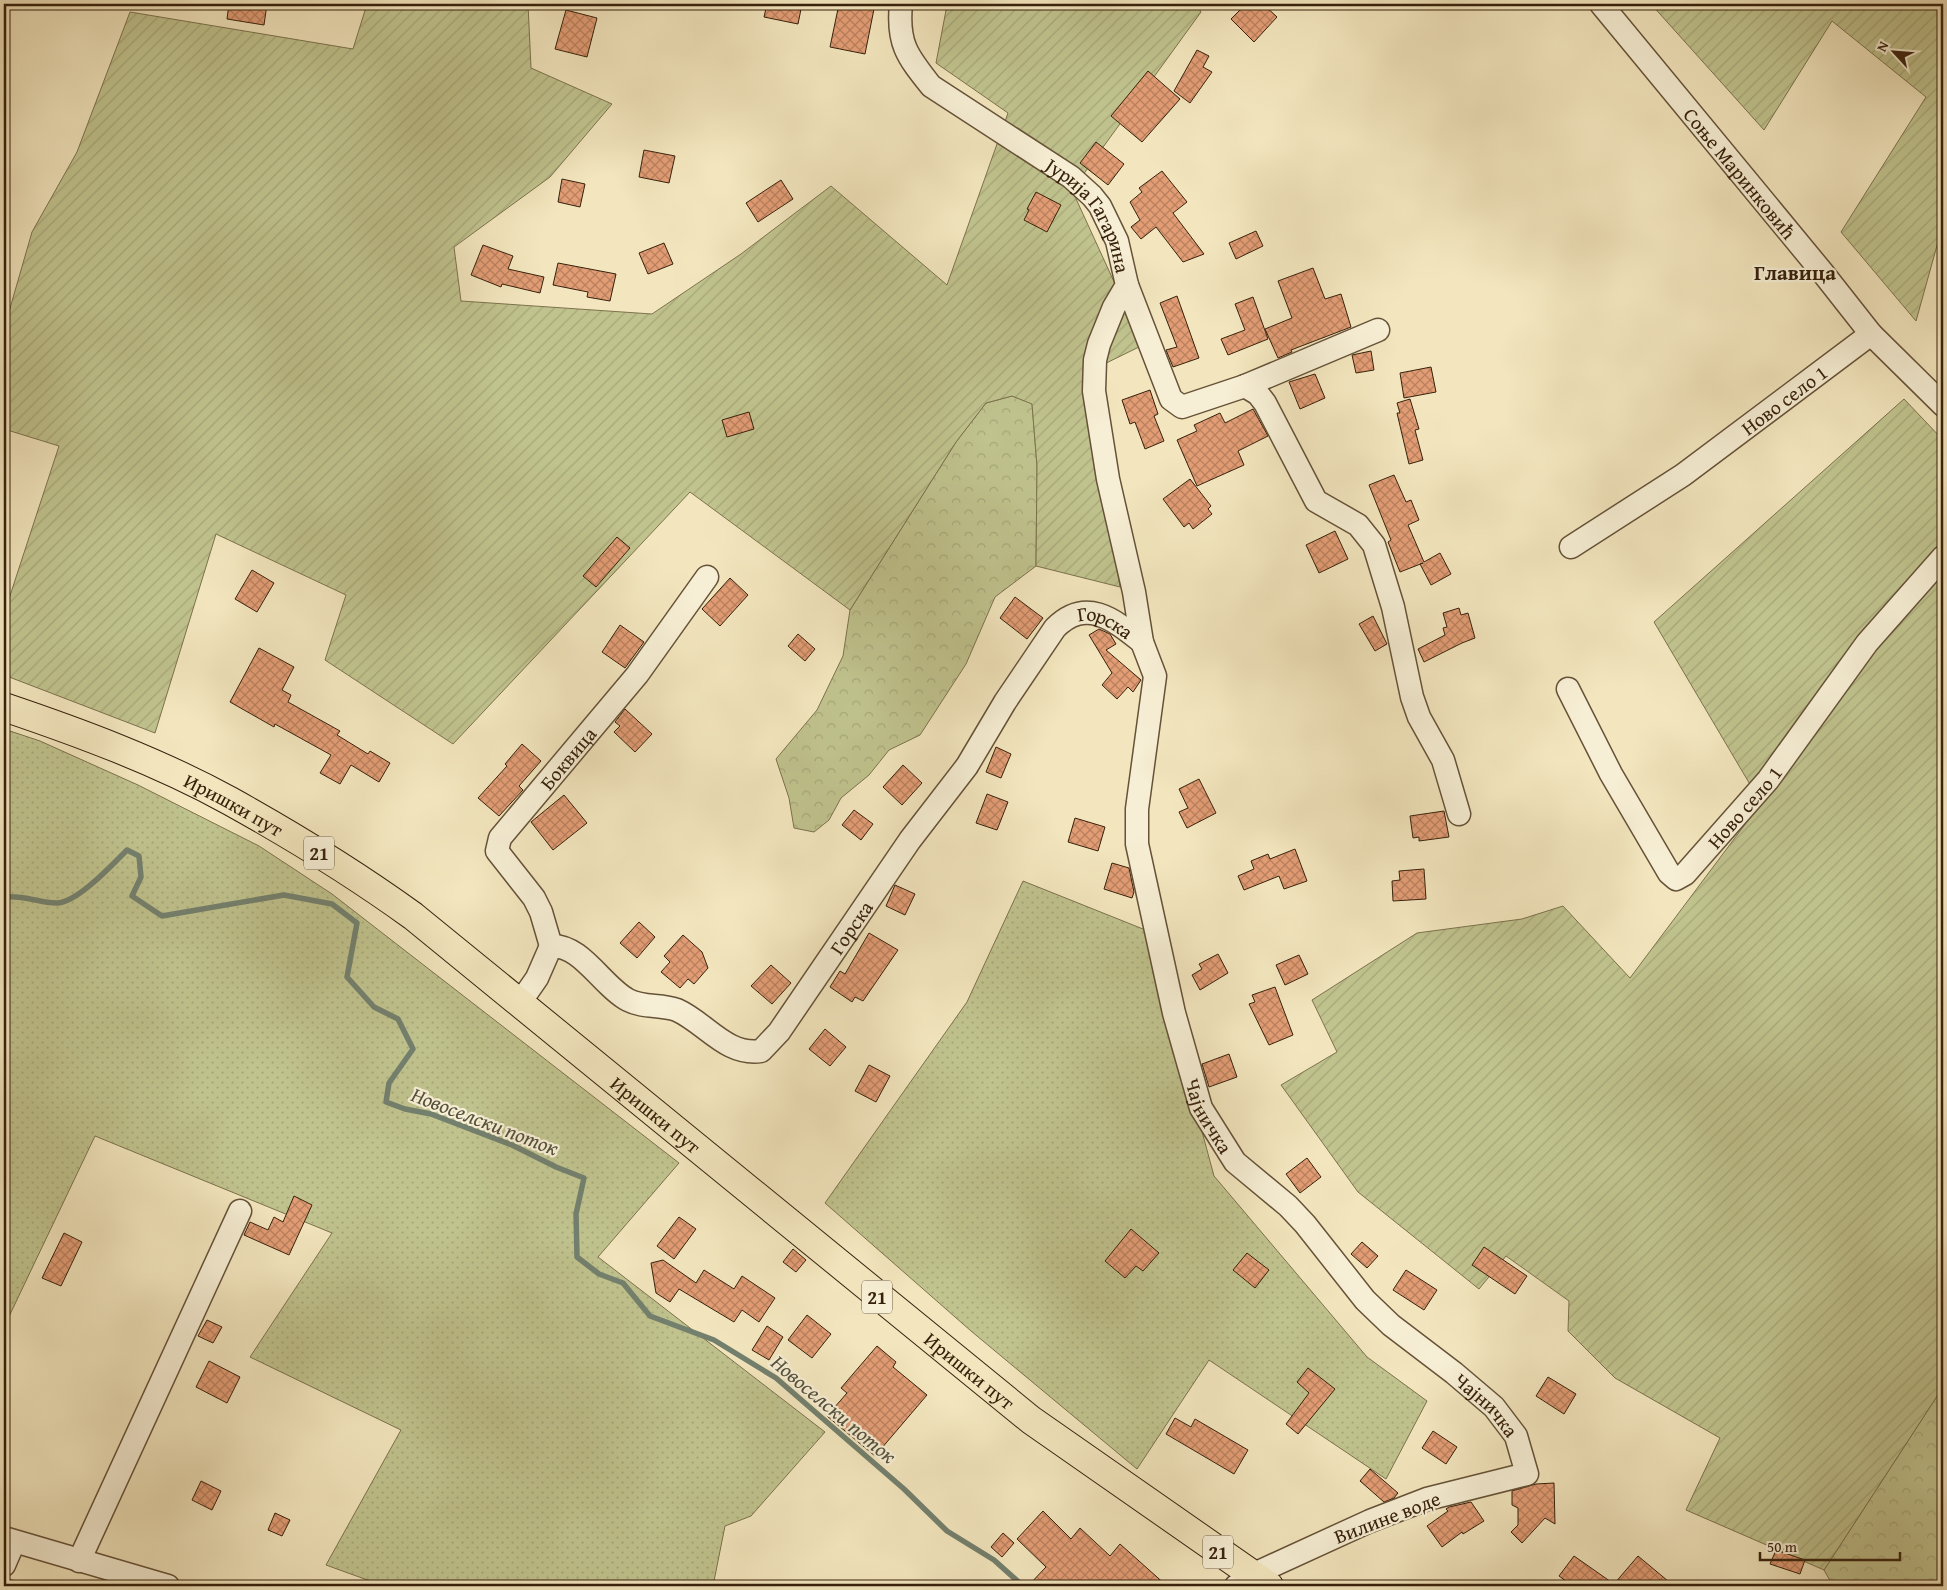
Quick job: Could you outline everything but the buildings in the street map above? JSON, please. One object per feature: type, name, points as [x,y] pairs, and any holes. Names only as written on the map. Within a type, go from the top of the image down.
[{"type":"main road","name":"Иришки пут","points":[[4,707],[82,734],[229,800],[374,888],[413,916],[1031,1420],[1252,1583]]},
{"type":"street","name":"Јурија Гагарина","points":[[901,4],[900,34],[903,46],[931,86],[1071,177],[1092,196],[1106,217],[1117,241],[1127,285],[1114,307],[1099,344],[1095,360],[1094,391],[1108,478],[1132,584],[1142,642]]},
{"type":"street","name":"Соње Маринковић","points":[[1601,4],[1871,334],[1943,405]]},
{"type":"street","points":[[1127,285],[1171,399],[1178,404],[1188,407],[1245,386],[1378,330]]},
{"type":"street","name":"Ново село 1","points":[[1571,547],[1683,475],[1871,334]]},
{"type":"street","points":[[1245,386],[1258,394],[1265,403],[1316,501],[1358,525],[1374,545],[1393,607],[1412,697],[1419,717],[1442,760],[1459,814]]},
{"type":"street","name":"Ново село 1","points":[[1568,689],[1611,774],[1669,873],[1676,880],[1685,874],[1768,780],[1867,643],[1943,557]]},
{"type":"street","name":"Боквица","points":[[551,946],[541,912],[534,898],[497,851],[500,838],[637,675],[707,577]]},
{"type":"street","name":"Горска","points":[[551,946],[566,947],[628,1000],[642,1005],[678,1011],[726,1044],[743,1051],[761,1051],[779,1032],[910,840],[967,766],[1005,702],[1055,628],[1065,618],[1075,614],[1090,612],[1105,616],[1142,642]]},
{"type":"street","name":"Чајничка","points":[[1142,642],[1155,676],[1137,809],[1137,844],[1174,1013],[1201,1108],[1235,1162],[1300,1218],[1365,1300],[1391,1325],[1454,1373],[1494,1408],[1516,1436],[1527,1474]]},
{"type":"street","points":[[519,1004],[537,978],[551,946]]},
{"type":"street","points":[[79,1561],[240,1211]]},
{"type":"street","name":"Вилине воде","points":[[1252,1583],[1370,1520],[1428,1499],[1527,1474]]},
{"type":"street","points":[[4,1565],[9,1540],[168,1586]]},
{"type":"green space","points":[[367,4],[528,4],[531,68],[612,104],[550,177],[454,247],[461,301],[652,314],[741,254],[831,186],[947,285],[1008,113],[936,63],[946,4],[1196,4],[1201,12],[1072,190],[1143,345],[1088,372],[1120,587],[1036,566],[1037,466],[1032,404],[1012,396],[986,403],[956,442],[850,610],[690,492],[453,744],[325,660],[346,595],[216,534],[155,733],[4,675],[4,614],[59,446],[4,429],[4,329],[32,232],[77,152],[130,12],[353,49]]},
{"type":"green space","points":[[1651,4],[1943,4],[1943,224],[1916,321],[1841,232],[1926,97],[1832,21],[1764,130]]},
{"type":"green space","points":[[1012,396],[1032,403],[1037,466],[1036,566],[995,597],[966,664],[920,735],[889,750],[869,775],[841,798],[829,820],[814,832],[794,828],[789,798],[776,759],[817,710],[843,656],[850,610],[956,442],[986,403]]},
{"type":"green space","points":[[1904,399],[1943,440],[1943,1387],[1824,1570],[1686,1510],[1720,1438],[1615,1378],[1568,1331],[1569,1301],[1506,1256],[1479,1289],[1358,1192],[1281,1085],[1337,1052],[1312,1000],[1417,933],[1522,919],[1563,906],[1630,978],[1761,803],[1654,622]]},
{"type":"green space","points":[[4,729],[40,741],[138,785],[259,846],[332,894],[679,1163],[598,1257],[825,1432],[751,1516],[725,1526],[713,1586],[384,1586],[326,1565],[401,1430],[250,1357],[332,1233],[95,1136],[4,1327]]},
{"type":"green space","points":[[1023,881],[1148,931],[1214,1176],[1367,1357],[1427,1401],[1386,1479],[1209,1360],[1137,1469],[971,1331],[825,1203],[967,1002]]},
{"type":"green space","points":[[1943,1387],[1943,1586],[1833,1586],[1824,1570]]},
{"type":"green space","points":[[4,1578],[37,1586],[4,1586]]},
{"type":"waterway","name":"Новоселски поток","points":[[4,897],[19,897],[50,903],[65,901],[74,897],[94,882],[127,850],[139,856],[141,877],[132,896],[162,916],[284,895],[332,904],[357,923],[347,977],[374,1007],[398,1019],[413,1049],[389,1083],[386,1102],[405,1109],[431,1114],[512,1145],[556,1167],[584,1178],[576,1214],[577,1257],[599,1274],[623,1283],[650,1316],[714,1340],[776,1378],[904,1489],[947,1531],[994,1560],[1023,1586]]},
{"type":"district","name":"Главица","points":[[1795,272]]}]
